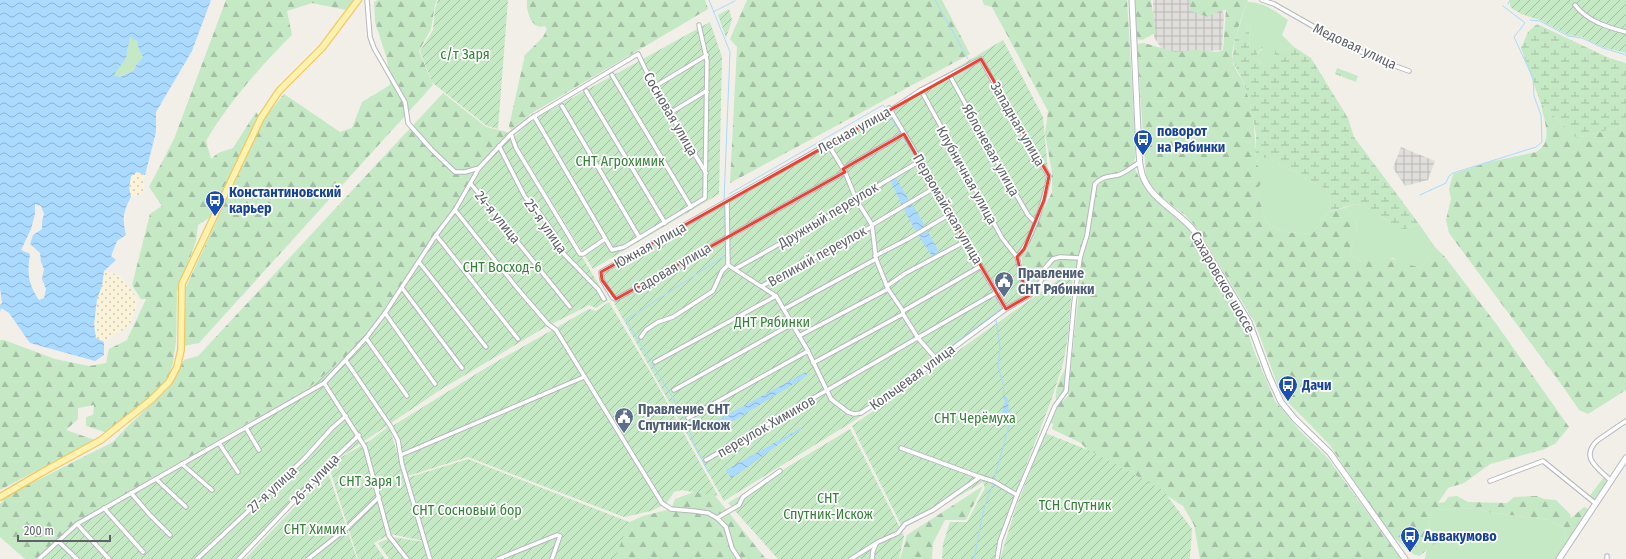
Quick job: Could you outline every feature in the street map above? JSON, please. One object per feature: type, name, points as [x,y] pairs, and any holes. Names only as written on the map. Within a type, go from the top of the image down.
[{"type":"main road","points":[[0,498],[41,472],[93,445],[151,400],[164,388],[171,378],[178,363],[181,347],[182,284],[261,118],[279,90],[322,48],[358,0]]},
{"type":"main road","name":"Сахаровское шоссе","points":[[1132,0],[1140,162],[1143,178],[1149,188],[1190,225],[1229,288],[1249,322],[1269,376],[1284,406],[1299,423],[1330,452],[1405,559]]},
{"type":"main road","points":[[1558,559],[1626,458]]},
{"type":"street","points":[[367,0],[370,38],[374,48],[405,102],[408,123],[431,149],[456,172],[465,172],[479,168]]},
{"type":"street","name":"Медовая улица","points":[[1262,0],[1274,4],[1352,48],[1409,71]]},
{"type":"street","points":[[1575,5],[1581,12],[1599,23],[1626,32]]},
{"type":"street","points":[[39,559],[78,524],[324,382],[346,361],[385,313],[436,235],[455,210],[479,168],[511,134],[534,116],[612,250],[616,250],[665,223],[705,198],[707,55],[699,25]]},
{"type":"street","name":"Сосновая улица","points":[[534,116],[638,54],[654,87],[706,172]]},
{"type":"street","points":[[654,87],[707,55]]},
{"type":"street","name":"Лесная улица","points":[[727,202],[921,90],[981,59]]},
{"type":"street","name":"Западная улица","points":[[981,59],[1017,125],[1049,176],[1044,200],[1024,249],[1017,257]]},
{"type":"street","points":[[612,75],[691,208]]},
{"type":"street","name":"Яблоневая улица","points":[[950,76],[1028,215],[1035,222]]},
{"type":"street","name":"Клубничная улица","points":[[921,90],[1002,238],[1017,257]]},
{"type":"street","points":[[586,91],[665,223]]},
{"type":"street","points":[[670,113],[706,91],[707,92]]},
{"type":"street","points":[[562,106],[639,237]]},
{"type":"street","name":"Первомайская улица","points":[[890,109],[952,213],[1006,309]]},
{"type":"street","points":[[511,134],[516,148],[580,254],[583,254],[605,239]]},
{"type":"street","name":"Садовая улица","points":[[616,299],[844,171],[904,134]]},
{"type":"street","points":[[828,144],[844,171],[856,199],[872,225],[875,257],[888,288],[918,338],[937,360]]},
{"type":"street","name":"25-я улица","points":[[499,146],[525,197],[555,235],[561,251],[598,289],[604,299]]},
{"type":"street","name":"Дружный переулок","points":[[735,269],[858,200],[881,184],[920,161]]},
{"type":"street","points":[[997,559],[1000,541],[1017,495],[1055,406],[1066,391],[1074,303],[1080,258],[1087,235],[1095,184],[1100,178],[1110,175],[1118,175],[1140,162]]},
{"type":"street","name":"24-я улица","points":[[471,184],[570,306]]},
{"type":"street","name":"Великий переулок","points":[[762,286],[870,227],[936,187]]},
{"type":"street","points":[[641,337],[646,330],[658,322],[673,317],[713,291],[722,271],[728,264],[727,202]]},
{"type":"street","name":"Южная улица","points":[[616,299],[613,298],[602,280],[601,272],[727,202]]},
{"type":"street","points":[[455,210],[517,288],[548,324],[556,330],[662,503],[671,509],[708,513],[717,518],[726,527],[732,548],[740,559]]},
{"type":"street","points":[[784,309],[952,213]]},
{"type":"street","points":[[436,235],[518,339]]},
{"type":"street","points":[[799,336],[888,288],[906,273],[966,240]]},
{"type":"street","points":[[1017,257],[1024,286],[1030,295]]},
{"type":"street","name":"Кольцевая улица","points":[[728,264],[776,296],[808,351],[831,400],[848,412],[858,414],[906,383],[1006,309],[1030,295],[1041,282],[1045,268],[1053,259],[1060,257],[1080,258]]},
{"type":"street","points":[[419,262],[486,347]]},
{"type":"street","points":[[813,363],[981,266]]},
{"type":"street","points":[[402,288],[462,368]]},
{"type":"street","name":"переулок Химиков","points":[[706,460],[997,292]]},
{"type":"street","points":[[655,362],[776,296]]},
{"type":"street","points":[[385,313],[436,384]]},
{"type":"street","points":[[674,390],[792,324]]},
{"type":"street","points":[[366,338],[407,396]]},
{"type":"street","points":[[688,418],[808,351]]},
{"type":"street","points":[[346,361],[391,427],[398,440],[414,509],[430,559]]},
{"type":"street","points":[[401,456],[584,377]]},
{"type":"street","points":[[324,382],[365,447],[389,536],[407,559]]},
{"type":"street","name":"27-я улица","points":[[197,559],[304,459],[332,428],[346,416]]},
{"type":"street","points":[[1610,480],[1592,462],[1589,455],[1593,444],[1626,421]]},
{"type":"street","points":[[246,428],[259,450]]},
{"type":"street","name":"26-я улица","points":[[239,559],[358,435]]},
{"type":"street","points":[[219,443],[238,472]]},
{"type":"street","points":[[901,448],[993,482],[1017,495]]},
{"type":"street","points":[[1490,481],[1543,460],[1595,503]]},
{"type":"street","points":[[182,464],[212,490]]},
{"type":"street","points":[[717,518],[739,505],[744,496],[780,471]]},
{"type":"street","points":[[851,559],[877,543],[898,533],[905,524],[933,510],[980,477]]},
{"type":"street","points":[[156,479],[186,507]]},
{"type":"street","points":[[130,493],[170,535]]},
{"type":"street","points":[[308,559],[346,529],[379,498]]},
{"type":"street","points":[[104,508],[143,552]]},
{"type":"street","points":[[78,524],[109,559]]},
{"type":"street","points":[[498,559],[557,535],[560,536],[552,559]]},
{"type":"street","points":[[58,541],[77,559]]},
{"type":"street","points":[[872,559],[873,551],[877,543]]},
{"type":"highlighted area","points":[[981,59],[1049,176],[1044,200],[1024,249],[1017,257],[1024,286],[1030,295],[1006,309],[904,134],[843,169],[845,172],[616,299],[602,280],[601,272]]},
{"type":"shaded area","points":[[1153,0],[1197,0],[1220,4],[1224,15],[1222,50],[1165,54],[1154,37]]},
{"type":"shaded area","points":[[1401,147],[1435,161],[1428,180],[1405,186],[1393,168]]},
{"type":"green space","points":[[226,0],[353,0],[346,10],[312,3],[287,11],[292,35],[246,85],[214,127],[206,141],[211,159],[218,153],[233,148],[256,112],[259,116],[209,218],[198,225],[196,241],[177,292],[176,341],[173,363],[167,380],[145,402],[105,432],[86,426],[86,417],[93,415],[94,405],[78,408],[78,419],[66,430],[95,440],[0,490],[0,340],[4,340],[55,359],[89,366],[106,363],[109,349],[127,340],[146,299],[141,299],[132,285],[150,214],[162,206],[149,187],[174,139]]},
{"type":"green space","points":[[378,0],[437,0],[431,29],[419,51],[433,85],[199,343],[184,346],[186,287],[264,119],[284,94],[340,132],[352,128],[362,102],[390,85],[387,59],[375,22],[374,2]]},
{"type":"green space","name":"с/т Заря","points":[[438,0],[508,0],[498,129],[487,126],[432,82],[420,51],[433,30],[435,9]]},
{"type":"green space","points":[[527,0],[705,0],[708,9],[532,113],[511,130],[509,126],[525,55],[543,37],[547,29],[545,26],[540,27],[536,25],[530,19],[527,9]]},
{"type":"green space","points":[[747,0],[942,0],[970,54],[730,183],[737,47],[730,39]]},
{"type":"green space","points":[[982,0],[1127,0],[1136,149],[1134,165],[1122,171],[1101,177],[1118,176],[1134,167],[1139,178],[1153,195],[1193,234],[1244,321],[1254,351],[1275,401],[1300,431],[1327,457],[1401,559],[1200,559],[1194,525],[1183,506],[1144,481],[1093,456],[1081,443],[1052,429],[1053,424],[1049,422],[1060,403],[1068,396],[1081,271],[1063,274],[1030,288],[1024,278],[1021,256],[1052,192],[1052,172],[1045,134],[1048,111],[992,7],[984,5]]},
{"type":"green space","points":[[1135,0],[1151,0],[1156,33],[1142,40],[1137,39]]},
{"type":"green space","points":[[1189,0],[1248,0],[1235,38],[1232,59],[1234,66],[1244,84],[1252,113],[1255,133],[1255,163],[1267,176],[1256,190],[1267,223],[1285,232],[1312,234],[1328,212],[1344,208],[1352,214],[1358,227],[1350,254],[1362,262],[1373,259],[1391,258],[1413,266],[1421,267],[1435,247],[1445,257],[1497,325],[1569,427],[1555,444],[1542,450],[1490,464],[1464,483],[1448,488],[1438,503],[1445,502],[1448,497],[1457,496],[1468,502],[1507,503],[1514,497],[1537,496],[1544,499],[1556,500],[1570,514],[1571,518],[1584,507],[1588,509],[1565,546],[1566,529],[1549,520],[1487,512],[1478,508],[1434,510],[1429,526],[1432,532],[1440,539],[1419,556],[1413,554],[1390,534],[1329,444],[1283,397],[1255,323],[1196,227],[1185,215],[1160,196],[1146,178],[1137,44],[1144,43],[1175,52],[1199,50],[1217,52],[1223,50],[1226,10],[1219,11],[1208,17],[1191,11]]},
{"type":"green space","points":[[1510,0],[1626,0],[1626,53],[1602,47],[1582,37],[1568,35],[1540,20],[1521,14],[1510,7]]},
{"type":"green space","points":[[1247,2],[1264,5],[1288,20],[1282,35],[1294,47],[1283,50],[1269,64],[1262,64],[1257,59],[1257,53],[1263,49],[1254,50],[1250,47],[1249,37],[1251,23],[1247,23],[1246,33],[1235,39]]},
{"type":"green space","points":[[729,9],[732,20],[726,38],[718,15]]},
{"type":"green space","name":"СНТ Агрохимик","points":[[710,22],[722,57],[719,194],[593,269],[513,138],[532,120]]},
{"type":"green space","points":[[1247,22],[1251,23],[1249,37],[1250,47],[1254,50],[1256,46],[1263,47],[1257,53],[1257,59],[1262,64],[1271,62],[1276,48],[1283,50],[1294,47],[1311,58],[1348,118],[1354,137],[1419,224],[1406,229],[1398,229],[1363,205],[1355,204],[1328,212],[1331,203],[1326,189],[1295,171],[1267,158],[1260,158],[1255,163],[1256,135],[1250,103],[1244,83],[1232,60],[1235,39],[1246,33]]},
{"type":"green space","points":[[1537,24],[1609,58],[1626,63],[1626,125],[1577,138],[1541,104],[1521,48],[1528,32]]},
{"type":"green space","points":[[130,36],[137,41],[139,50],[143,57],[136,65],[134,70],[120,77],[113,75],[126,58]]},
{"type":"green space","name":"ДНТ Рябинки","points":[[1003,40],[1043,117],[1049,182],[1019,259],[1025,286],[1029,295],[857,419],[724,501],[598,274],[889,108]]},
{"type":"green space","points":[[1337,68],[1358,76],[1356,82],[1335,74]]},
{"type":"green space","points":[[443,93],[486,127],[507,132],[480,166],[385,310],[345,357],[310,387],[82,519],[36,559],[25,559],[0,537],[0,504],[8,495],[113,442],[168,389],[184,360],[198,356]]},
{"type":"green space","points":[[1541,104],[1577,138],[1626,125],[1626,390],[1588,414],[1579,410],[1449,233],[1446,220],[1451,199],[1449,189],[1453,174],[1489,162],[1536,152],[1542,148],[1545,143],[1546,131]]},
{"type":"green space","name":"СНТ Восход-6","points":[[507,132],[608,300],[596,308],[589,305],[542,329],[440,390],[339,458],[240,559],[36,559],[82,519],[310,387],[345,357],[385,310],[480,166]]},
{"type":"green space","points":[[1260,158],[1267,158],[1295,171],[1326,189],[1331,203],[1330,209],[1312,234],[1285,232],[1267,223],[1256,190],[1255,163]]},
{"type":"green space","points":[[1355,204],[1363,205],[1391,223],[1406,229],[1419,224],[1435,247],[1421,267],[1409,266],[1393,258],[1362,262],[1350,254],[1358,227],[1352,214],[1344,208]]},
{"type":"green space","name":"СНТ Черёмуха","points":[[1065,275],[1073,276],[1068,336],[1063,364],[1051,401],[999,536],[995,559],[942,559],[943,544],[950,522],[967,522],[985,488],[983,482],[903,529],[852,426]]},
{"type":"green space","points":[[609,302],[652,375],[718,496],[681,490],[674,492],[666,504],[651,511],[624,517],[468,457],[408,476],[391,427],[489,366],[589,309],[596,311]]},
{"type":"green space","points":[[1066,368],[1066,387],[1056,401],[1058,384]]},
{"type":"green space","name":"СНТ Заря 1","points":[[389,426],[424,541],[390,534],[374,543],[385,559],[358,559],[330,470],[340,458],[371,440]]},
{"type":"green space","name":"СНТ Спутник-Искож","points":[[850,429],[904,536],[899,559],[778,559],[728,503]]},
{"type":"green space","name":"ТСН Спутник","points":[[1045,433],[1093,452],[1163,490],[1192,529],[1190,559],[1000,559],[1015,510]]},
{"type":"green space","name":"СНТ Сосновый бор","points":[[468,459],[629,522],[615,559],[389,559],[378,543],[392,537],[425,542],[407,478]]},
{"type":"green space","name":"СНТ Химик","points":[[328,472],[357,559],[245,559]]},
{"type":"green space","points":[[1604,477],[1608,480],[1594,500],[1589,497]]},
{"type":"green space","points":[[983,486],[966,520],[945,520],[933,543],[932,559],[900,559],[907,535]]},
{"type":"green space","points":[[708,487],[766,559],[614,559],[623,525],[643,516],[671,509],[675,499]]},
{"type":"green space","points":[[1478,508],[1487,512],[1549,520],[1566,529],[1565,546],[1556,559],[1425,559],[1427,548],[1440,539],[1432,532],[1429,526],[1434,510]]},
{"type":"sand","points":[[137,171],[145,175],[143,194],[131,197],[129,188],[131,176]]},
{"type":"sand","points":[[104,271],[121,276],[139,301],[129,326],[104,342],[96,338],[94,325],[97,299],[102,286]]},
{"type":"water","points":[[0,0],[211,0],[192,51],[156,112],[156,132],[145,175],[137,172],[131,176],[129,188],[131,197],[124,215],[126,235],[117,241],[111,256],[116,260],[104,271],[102,286],[97,299],[94,325],[96,338],[104,342],[104,355],[95,361],[30,343],[9,313],[1,308],[0,312],[0,305],[2,303],[0,288]],"holes":[[[130,37],[137,41],[139,50],[143,57],[136,65],[134,70],[120,77],[114,75],[126,58]],[[35,204],[41,206],[44,214],[42,229],[33,235],[30,244],[40,253],[41,262],[44,269],[42,279],[46,289],[44,298],[39,300],[29,278],[30,254],[21,250],[31,229],[35,214]]]},
{"type":"water","points":[[896,178],[909,200],[902,205],[890,180]]},
{"type":"water","points":[[912,204],[925,226],[916,232],[904,209]]},
{"type":"water","points":[[927,230],[939,252],[936,255],[932,256],[918,235]]},
{"type":"water","points":[[806,372],[807,375],[802,379],[717,431],[713,430],[711,426],[714,422]]},
{"type":"water","points":[[1003,396],[1008,398],[1009,420],[1006,421],[1002,415],[1005,402]]},
{"type":"water","points":[[801,428],[801,430],[731,478],[726,470]]},
{"type":"waterway","points":[[709,0],[730,52],[724,201]]},
{"type":"waterway","points":[[935,0],[968,59]]},
{"type":"waterway","points":[[1508,4],[1510,0]]},
{"type":"waterway","points":[[713,12],[735,1]]},
{"type":"waterway","points":[[1420,195],[1446,183],[1449,176],[1453,173],[1536,147],[1542,142],[1541,115],[1534,96],[1533,78],[1514,37],[1525,23],[1503,6]]},
{"type":"waterway","points":[[1530,20],[1540,21],[1568,36],[1582,38],[1603,48],[1626,55]]},
{"type":"waterway","points":[[729,194],[883,105],[886,110]]},
{"type":"waterway","points":[[889,115],[901,134]]},
{"type":"waterway","points":[[903,138],[917,160]]},
{"type":"waterway","points":[[919,163],[933,186]]},
{"type":"waterway","points":[[935,190],[949,213]]},
{"type":"waterway","points":[[724,207],[726,231]]},
{"type":"waterway","points":[[951,216],[963,239]]},
{"type":"waterway","points":[[965,244],[978,265]]},
{"type":"waterway","points":[[709,473],[695,446],[683,415],[626,320],[726,255]]},
{"type":"waterway","points":[[981,270],[993,292]]},
{"type":"waterway","points":[[938,356],[1002,308],[995,296]]},
{"type":"waterway","points":[[996,320],[1000,347],[998,366],[1004,388],[1003,396]]},
{"type":"waterway","points":[[869,405],[934,359]]},
{"type":"waterway","points":[[994,480],[1009,425],[1008,421]]},
{"type":"waterway","points":[[974,559],[983,512],[993,483]]},
{"type":"place","name":"поворот на Рябинки","points":[[1143,156]]},
{"type":"place","name":"Константиновский карьер","points":[[215,217]]},
{"type":"place","name":"Правление СНТ Рябинки","points":[[1004,298]]},
{"type":"place","name":"Дачи","points":[[1288,402]]},
{"type":"place","name":"Правление СНТ Спутник-Искож","points":[[624,434]]},
{"type":"place","name":"Аввакумово","points":[[1410,553]]}]
